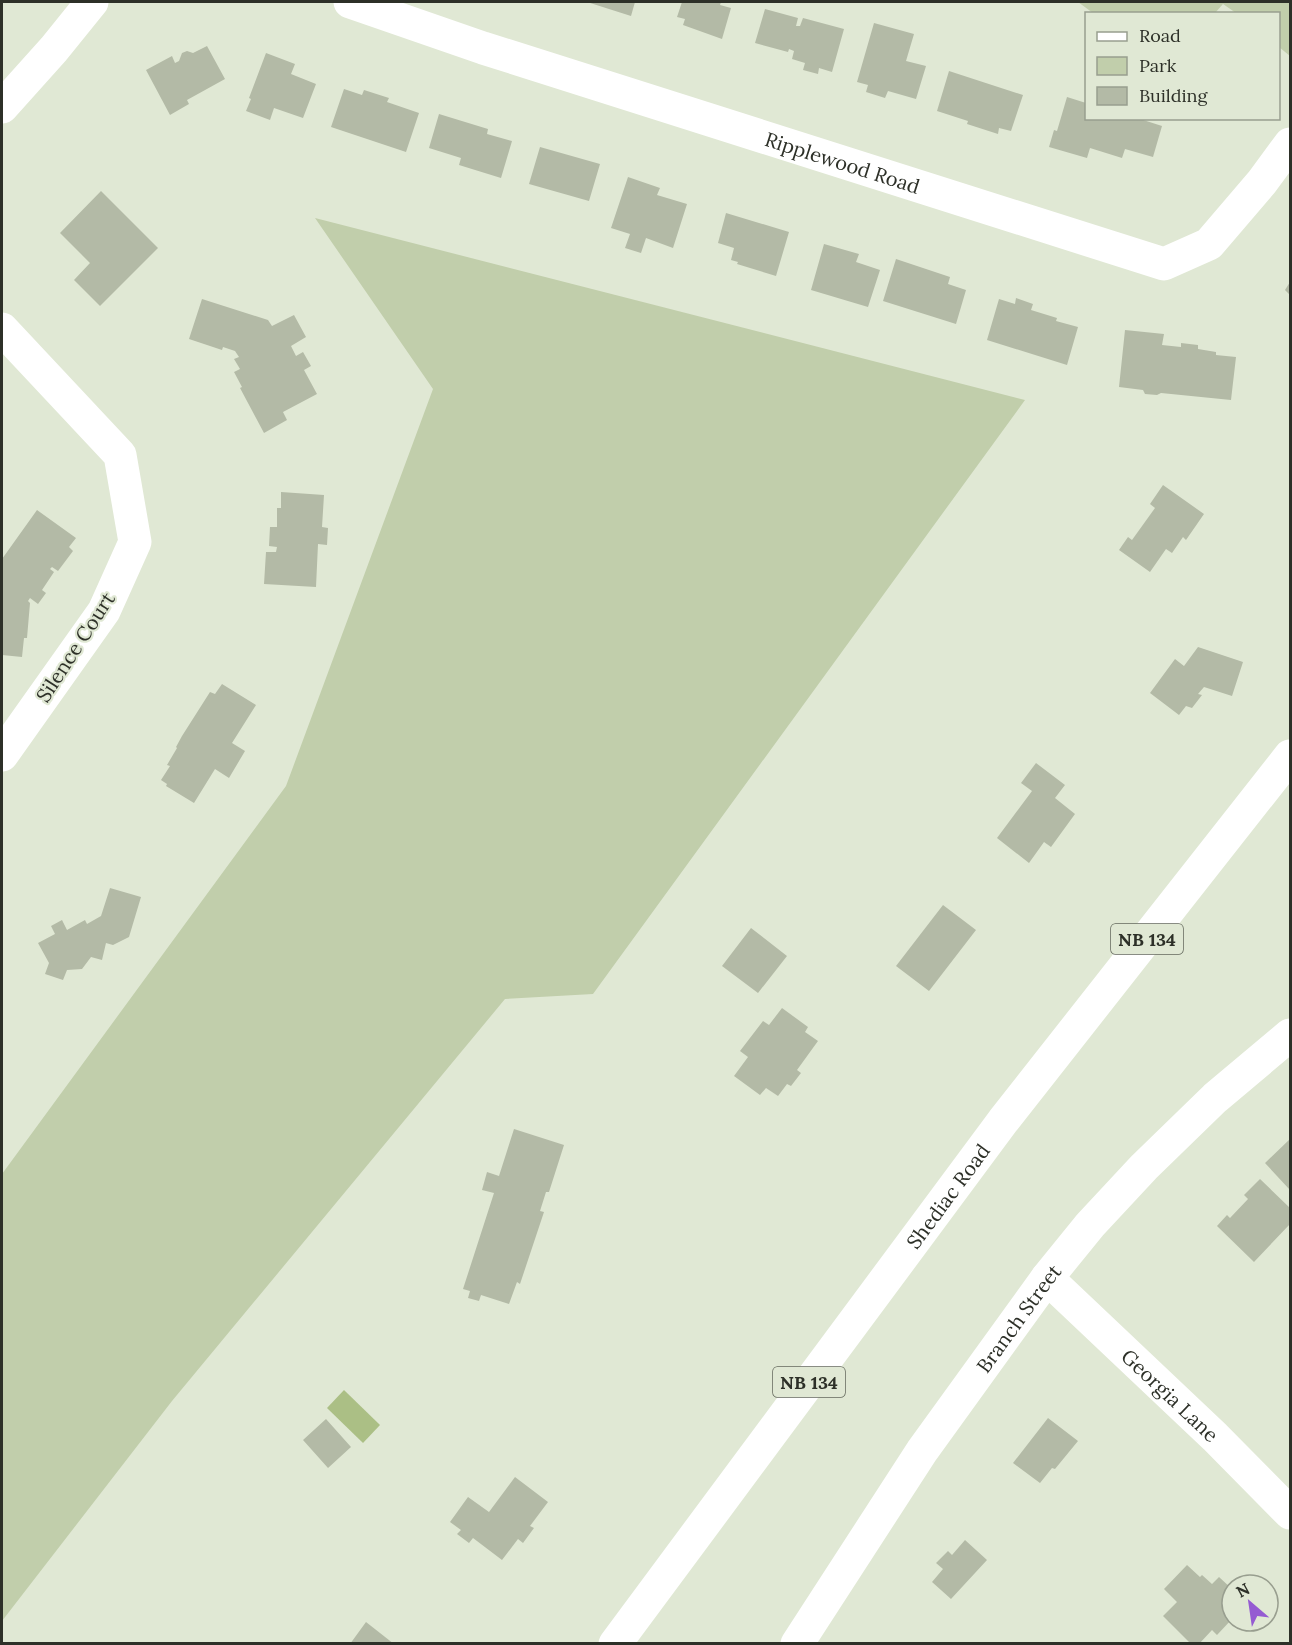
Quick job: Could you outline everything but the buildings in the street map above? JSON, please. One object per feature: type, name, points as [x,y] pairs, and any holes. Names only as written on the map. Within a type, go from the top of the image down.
[{"type":"street","points":[[2,107],[92,2]]},
{"type":"street","name":"Ripplewood Road","points":[[350,2],[483,48],[1164,264],[1209,244],[1262,182],[1290,144]]},
{"type":"street","name":"Silence Court","points":[[2,329],[120,455],[135,542],[104,611],[2,755]]},
{"type":"street","name":"Shediac Road","points":[[615,1644],[1003,1121],[1290,756]]},
{"type":"street","name":"Branch Street","points":[[797,1644],[922,1451],[1047,1278],[1090,1225],[1144,1167],[1215,1098],[1290,1035]]},
{"type":"street","name":"Georgia Lane","points":[[1047,1278],[1215,1437],[1290,1513]]},
{"type":"green space","points":[[1078,2],[1290,2],[1290,56],[1280,48],[1280,12],[1235,12],[1223,4],[1216,12],[1092,12]]},
{"type":"green space","points":[[315,218],[1025,400],[593,994],[505,999],[172,1401],[2,1621],[2,1174],[286,786],[433,389]]},
{"type":"shaded area","points":[[344,1390],[380,1425],[363,1443],[327,1408]]}]
